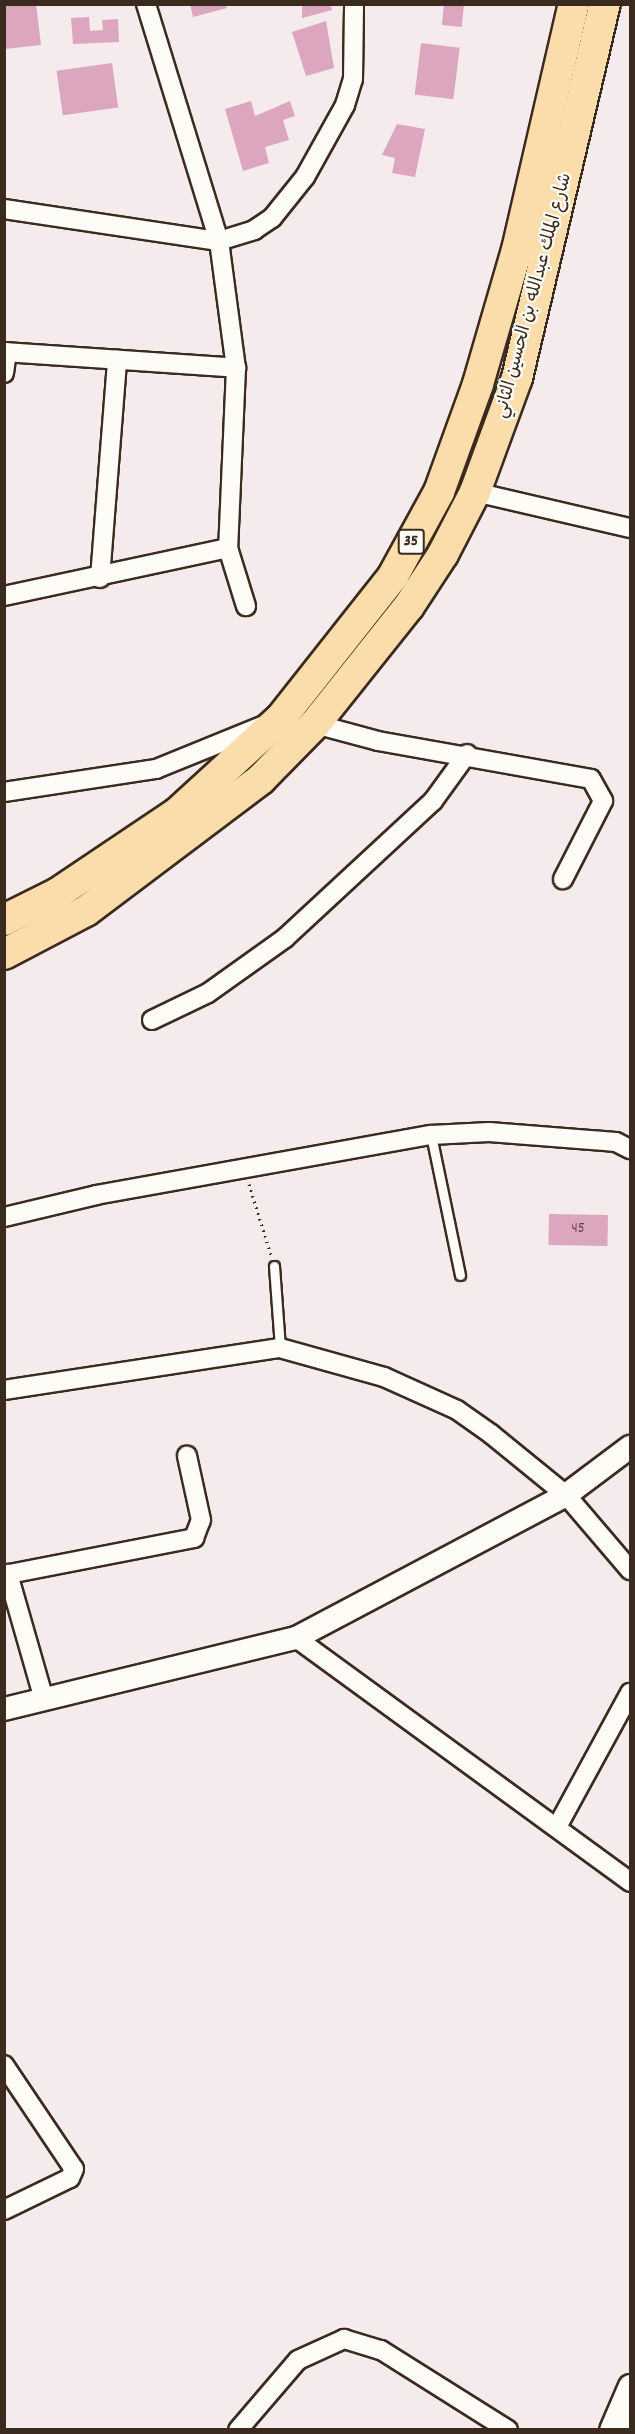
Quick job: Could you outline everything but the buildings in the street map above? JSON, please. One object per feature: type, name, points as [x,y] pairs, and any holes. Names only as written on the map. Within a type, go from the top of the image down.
[{"type":"highway","name":"شارع الملك عبدالله بن الحسين الثاني","points":[[4,920],[58,893],[177,813],[281,718],[393,576],[439,492],[478,384],[517,250],[574,4]]},
{"type":"highway","name":"شارع الملك عبدالله بن الحسين الثاني","points":[[4,954],[86,910],[160,858],[261,779],[315,724],[410,606],[475,492],[517,378],[605,4]]},
{"type":"street","points":[[146,4],[219,241],[236,368],[228,548],[246,606]]},
{"type":"street","points":[[4,209],[219,241],[272,218],[323,152],[353,79],[354,4]]},
{"type":"street","points":[[4,373],[6,352],[236,368]]},
{"type":"street","points":[[100,578],[117,360]]},
{"type":"street","points":[[475,492],[630,528]]},
{"type":"street","points":[[4,596],[100,578],[228,548]]},
{"type":"street","points":[[4,792],[156,769],[281,718]]},
{"type":"street","points":[[315,724],[378,741],[467,754],[579,775],[601,788],[597,817],[563,879]]},
{"type":"street","points":[[152,1020],[208,993],[285,938],[433,801],[467,754]]},
{"type":"street","points":[[4,1217],[244,1169],[431,1135],[489,1132],[616,1142],[630,1149]]},
{"type":"street","points":[[4,1390],[280,1348],[384,1377],[430,1396],[491,1434],[566,1495],[630,1570]]},
{"type":"street","points":[[4,1709],[43,1696],[296,1638],[566,1495],[630,1447]]},
{"type":"street","points":[[43,1696],[6,1574],[194,1538],[201,1520],[187,1456]]},
{"type":"street","points":[[296,1638],[630,1882]]},
{"type":"street","points":[[557,1827],[630,1693]]},
{"type":"street","points":[[4,2065],[74,2169],[69,2178],[4,2210]]},
{"type":"street","points":[[238,2430],[298,2360],[344,2339],[381,2350],[508,2430]]},
{"type":"street","points":[[611,2430],[630,2386]]},
{"type":"lane","points":[[431,1135],[460,1275]]},
{"type":"lane","points":[[274,1266],[280,1348]]},
{"type":"path","points":[[244,1169],[274,1266]]}]
